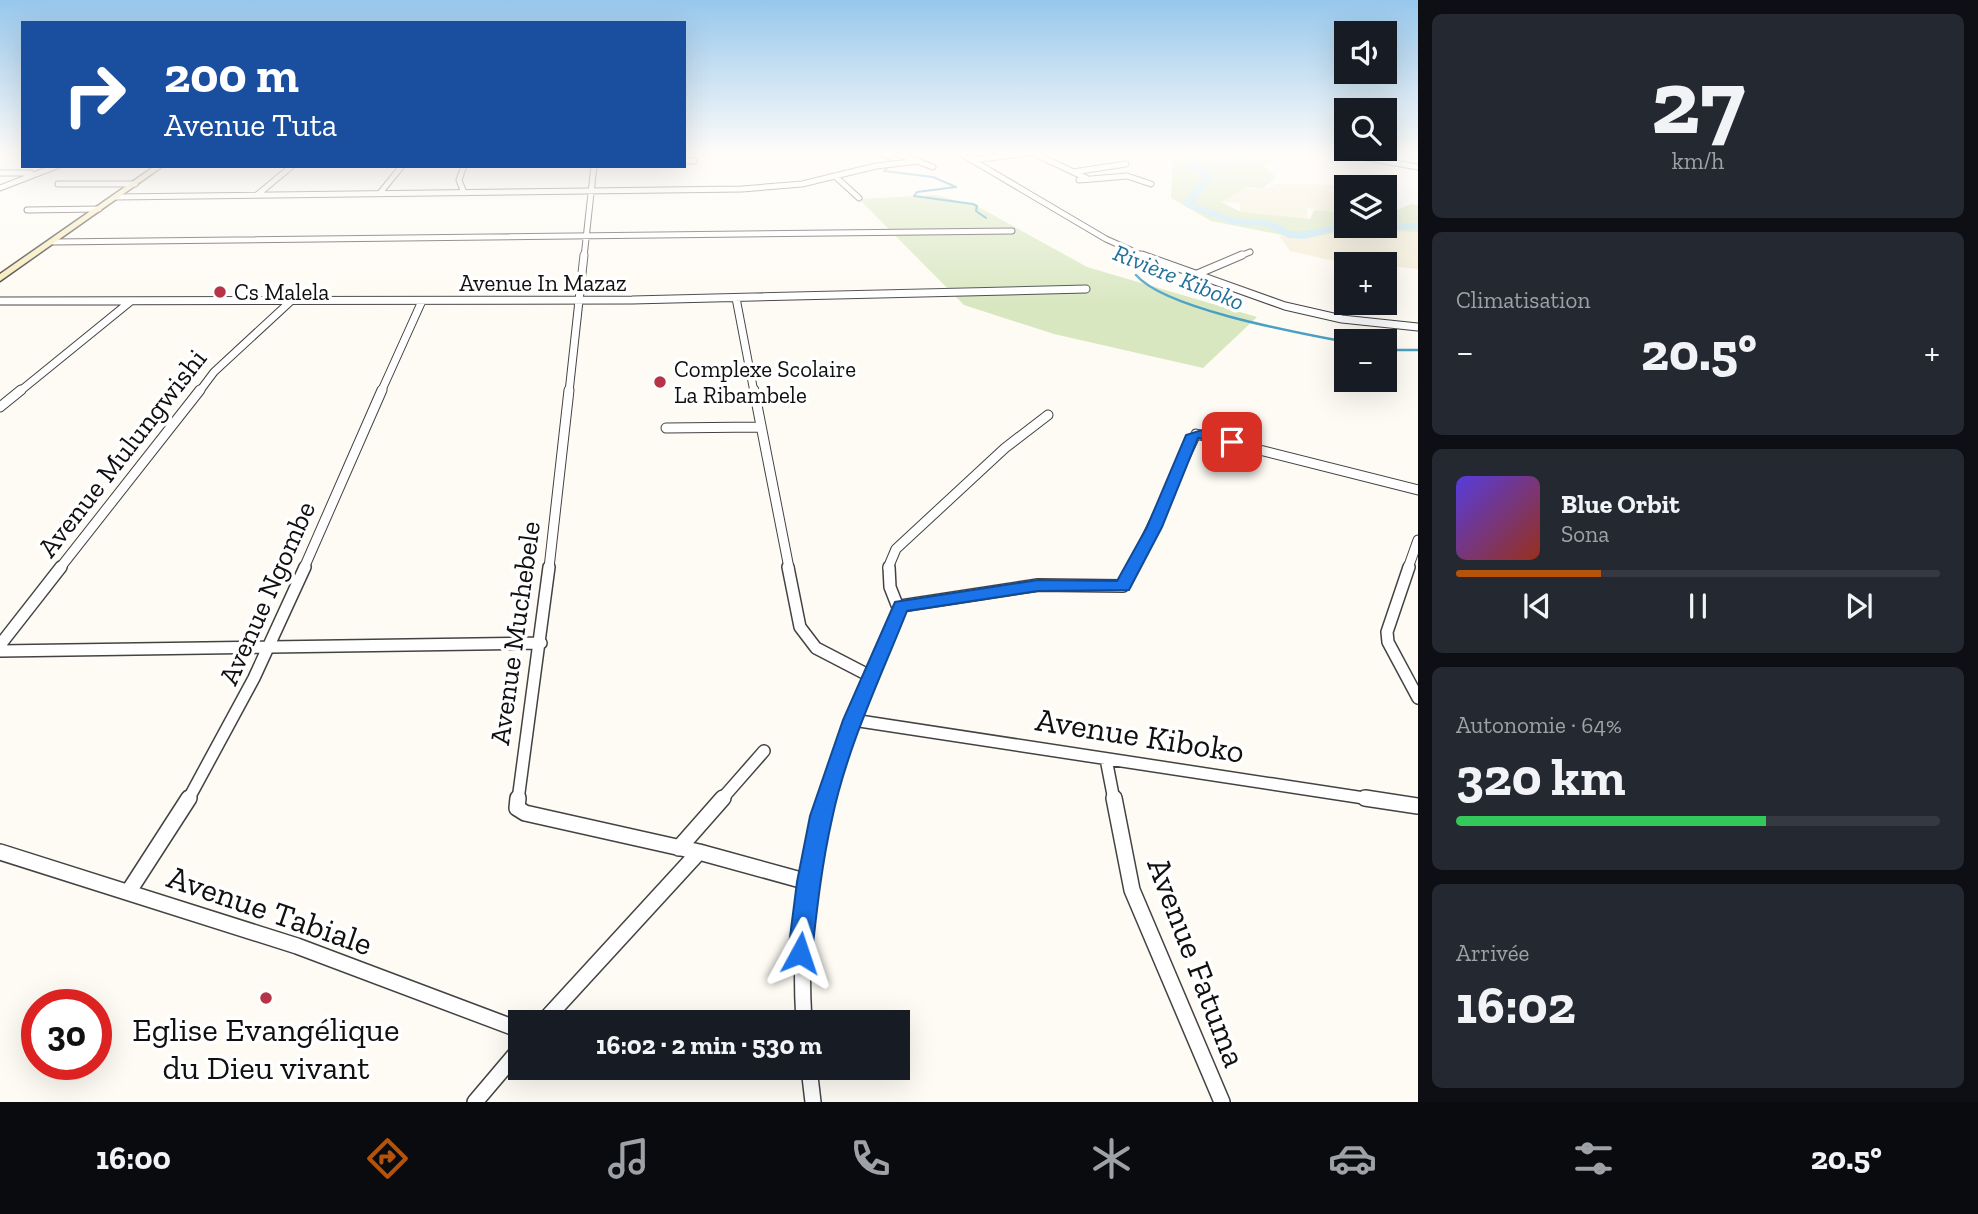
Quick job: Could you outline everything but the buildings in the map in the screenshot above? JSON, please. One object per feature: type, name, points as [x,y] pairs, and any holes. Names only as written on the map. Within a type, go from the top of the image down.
[{"type":"main road","points":[[0,278],[105,204]]},
{"type":"street","name":"Avenue Muchebele","points":[[588,204],[541,643],[519,810],[699,852],[808,882]]},
{"type":"street","points":[[1048,204],[1115,244],[1195,275],[1321,315],[1418,327]]},
{"type":"street","points":[[27,210],[99,209]]},
{"type":"street","points":[[53,242],[1012,231]]},
{"type":"street","points":[[1195,275],[1250,252]]},
{"type":"street","name":"Avenue In Mazaz","points":[[0,301],[579,300],[1086,289]]},
{"type":"street","points":[[736,298],[800,627],[816,648],[870,676]]},
{"type":"street","name":"Avenue Mulungwishi","points":[[0,645],[214,372],[292,300]]},
{"type":"street","points":[[0,407],[131,301]]},
{"type":"street","name":"Avenue Ngombe","points":[[130,891],[168,838],[210,766],[268,645],[422,301]]},
{"type":"street","points":[[899,610],[887,582],[889,563],[897,549],[1005,448],[1048,415]]},
{"type":"street","points":[[666,428],[759,427]]},
{"type":"street","points":[[803,1010],[800,953],[808,882],[821,816],[853,720],[899,610],[909,603],[1038,585],[1123,586],[1154,527],[1196,434],[1418,490]]},
{"type":"street","points":[[1418,540],[1387,638],[1418,698]]},
{"type":"street","points":[[0,651],[541,643]]},
{"type":"street","name":"Avenue Kiboko","points":[[853,720],[1418,806]]},
{"type":"street","points":[[680,848],[764,751]]},
{"type":"street","name":"Avenue Fatuma","points":[[1106,759],[1132,890],[1222,1102]]},
{"type":"street","name":"Avenue Tabiale","points":[[0,852],[297,946],[508,1025]]},
{"type":"street","points":[[554,1010],[699,852]]},
{"type":"street","points":[[475,1102],[508,1063]]},
{"type":"street","points":[[810,1080],[813,1102]]},
{"type":"shaded area","points":[[1240,204],[1334,204],[1334,213],[1307,208],[1308,227],[1240,215]]},
{"type":"shaded area","points":[[1397,231],[1418,232],[1418,269],[1397,267],[1397,252],[1334,252],[1334,260],[1290,251],[1279,235],[1303,239],[1334,233],[1334,238],[1397,238]]},
{"type":"green space","points":[[864,204],[977,206],[1087,267],[1257,317],[1203,368],[1054,334],[964,305]]},
{"type":"green space","points":[[1182,204],[1226,204],[1241,212],[1310,219],[1314,210],[1334,212],[1334,233],[1303,239],[1211,221]]},
{"type":"green space","points":[[1410,204],[1418,205],[1418,232],[1397,231],[1397,210]]},
{"type":"waterway","name":"Rivière Kiboko","points":[[974,204],[977,206],[976,211],[986,218]]},
{"type":"waterway","points":[[1189,204],[1232,221],[1267,223],[1289,234],[1305,235],[1334,229]]},
{"type":"waterway","points":[[1397,226],[1418,226]]},
{"type":"waterway","name":"Rivière Kiboko","points":[[1136,275],[1151,287],[1174,299],[1203,309],[1334,340]]},
{"type":"waterway","name":"Rivière Kiboko","points":[[1397,350],[1418,350]]},
{"type":"place","name":"Cs Malela","points":[[220,292]]},
{"type":"place","name":"Complexe Scolaire La Ribambele","points":[[660,382]]},
{"type":"place","name":"Eglise Evangélique du Dieu vivant","points":[[266,998]]},
{"type":"route","points":[[800,953],[802,921],[821,816],[853,720],[901,606],[1038,585],[1113,588],[1123,586],[1154,527],[1193,435],[1202,434],[1232,442]]}]
